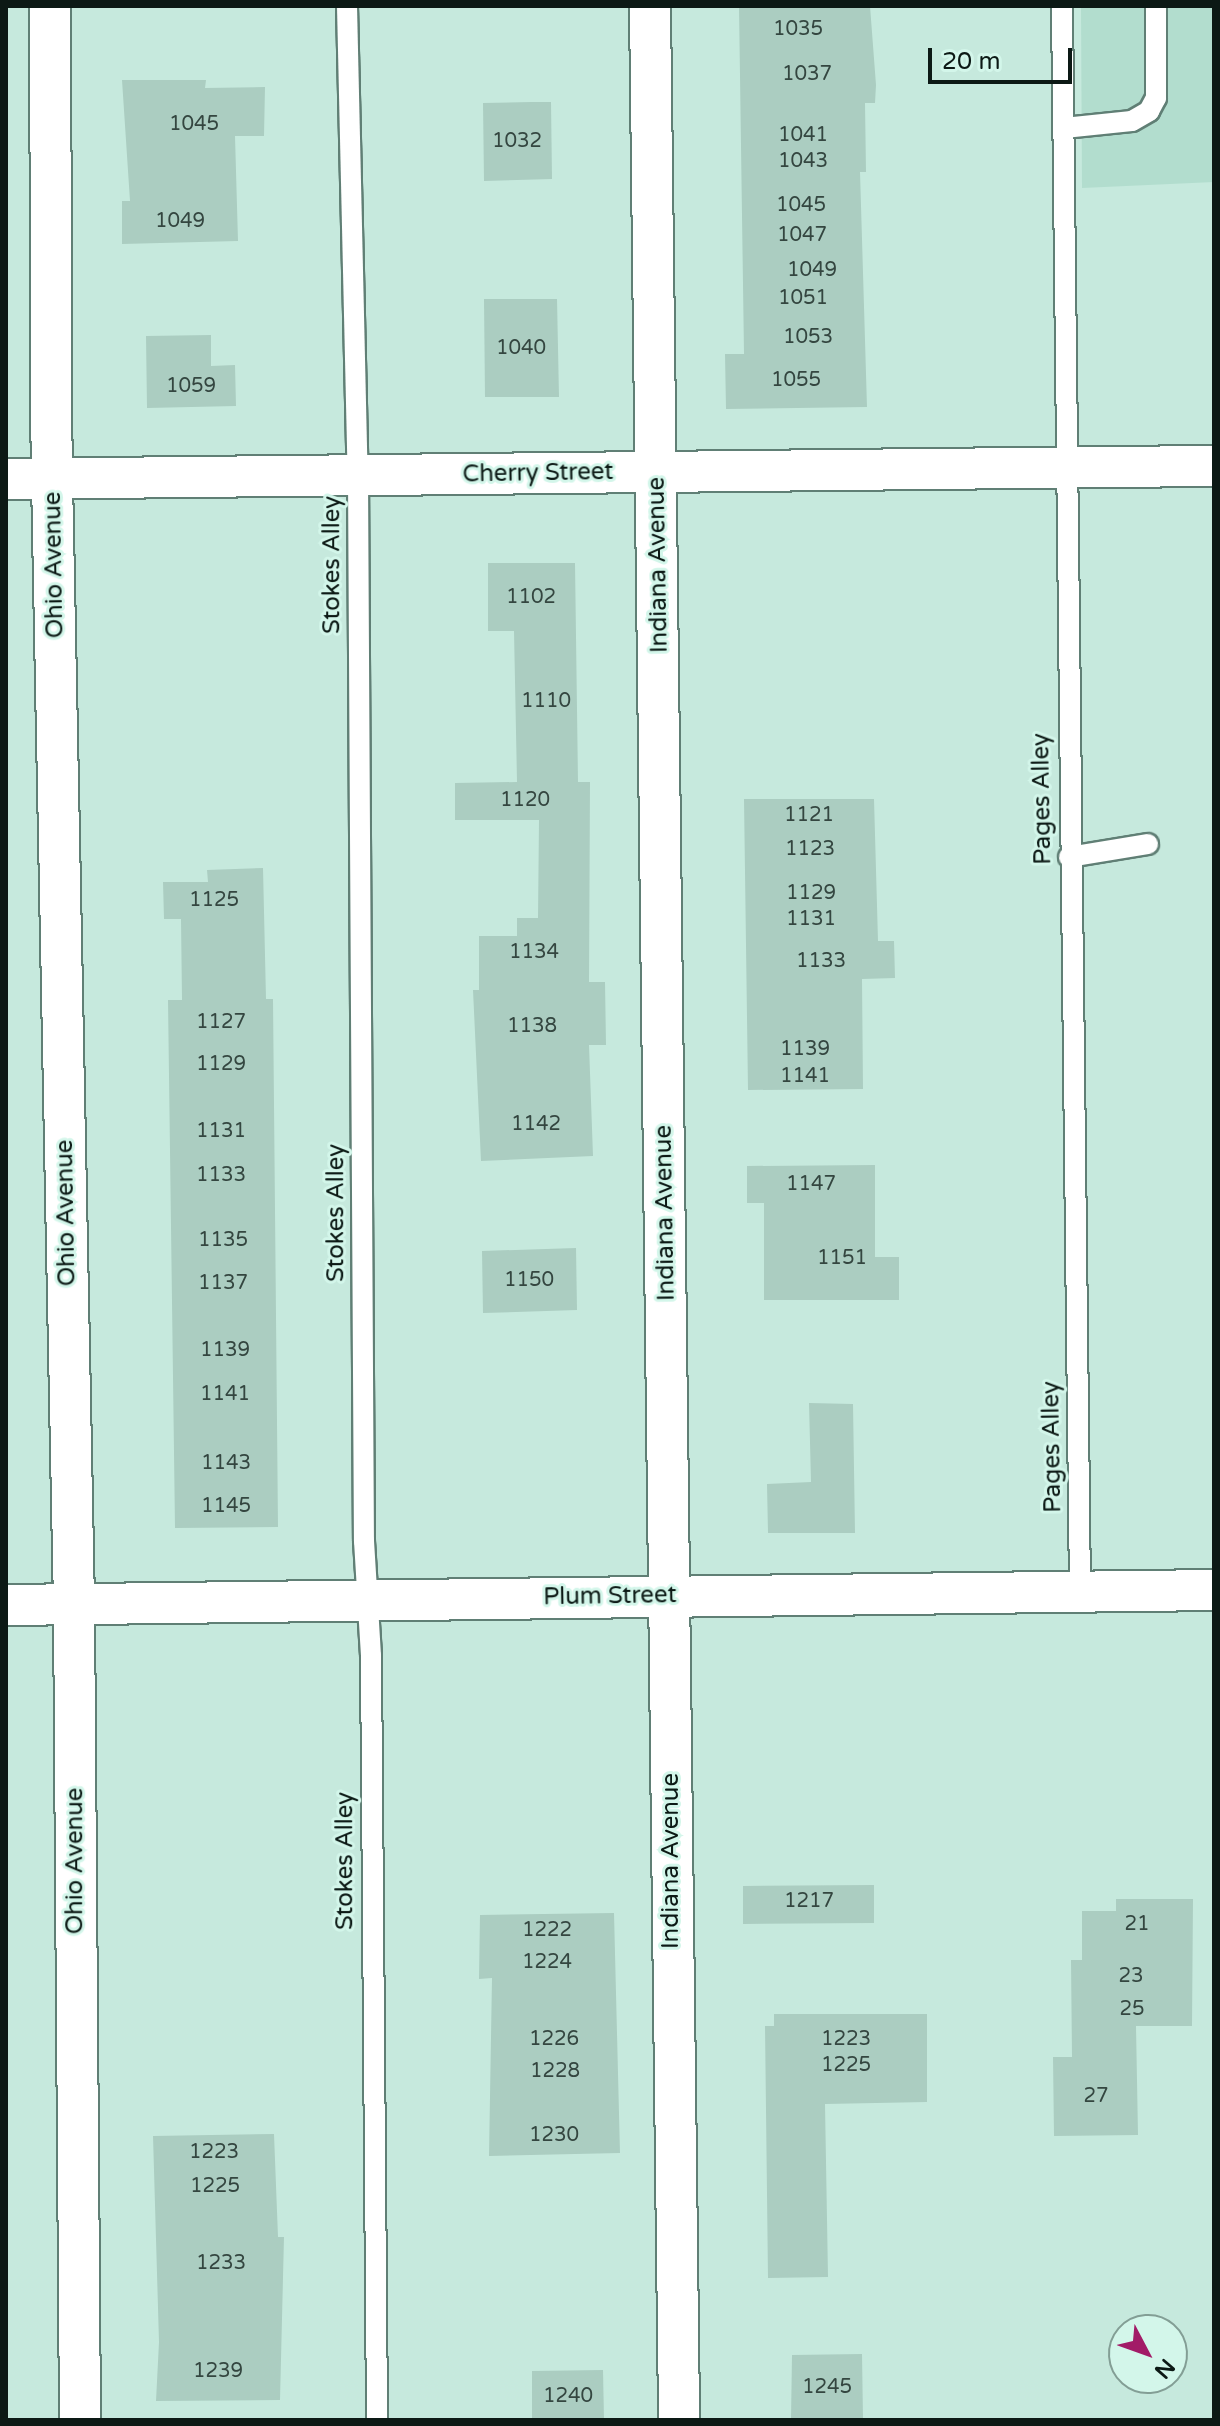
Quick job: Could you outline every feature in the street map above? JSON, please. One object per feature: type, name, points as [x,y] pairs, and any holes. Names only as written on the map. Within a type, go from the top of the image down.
[{"type":"street","name":"Ohio Avenue","points":[[50,6],[52,479],[74,1605],[80,2420]]},
{"type":"street","name":"Indiana Avenue","points":[[650,6],[679,2420]]},
{"type":"street","name":"Cherry Street","points":[[6,479],[1214,466]]},
{"type":"street","name":"Plum Street","points":[[6,1605],[1214,1590]]},
{"type":"lane","name":"Stokes Alley","points":[[347,6],[358,476],[377,2420]]},
{"type":"lane","name":"Pages Alley","points":[[1062,6],[1069,468],[1069,857],[1080,1591]]},
{"type":"lane","points":[[1064,128],[1132,121],[1149,111],[1156,98],[1156,6]]},
{"type":"lane","points":[[1069,857],[1148,844]]},
{"type":"shaded area","points":[[1081,6],[1214,6],[1214,182],[1082,188]]},
{"type":"building","points":[[739,6],[870,6],[875,103],[865,103],[866,172],[860,172],[867,407],[726,409],[725,354],[744,354]]},
{"type":"building","points":[[122,80],[206,80],[205,88],[265,87],[264,136],[235,136],[238,241],[122,244],[122,201],[130,201]]},
{"type":"building","points":[[551,102],[552,179],[484,181],[483,103]]},
{"type":"building","points":[[484,299],[557,299],[559,397],[485,397]]},
{"type":"building","points":[[211,335],[211,366],[235,365],[236,406],[147,408],[146,336]]},
{"type":"building","points":[[488,563],[575,563],[578,782],[590,782],[589,982],[605,982],[606,1045],[589,1045],[593,1156],[481,1161],[473,990],[479,990],[479,936],[517,936],[517,918],[538,918],[539,820],[455,820],[455,783],[517,782],[514,631],[488,631]]},
{"type":"building","points":[[744,799],[874,799],[878,941],[894,941],[895,978],[862,979],[863,1089],[748,1090]]},
{"type":"building","points":[[263,868],[266,999],[273,999],[278,1527],[175,1528],[168,1000],[182,1000],[181,919],[164,919],[163,882],[208,882],[207,870]]},
{"type":"building","points":[[875,1165],[875,1257],[899,1257],[899,1300],[764,1300],[764,1203],[747,1203],[747,1166]]},
{"type":"building","points":[[576,1248],[577,1310],[483,1313],[482,1251]]},
{"type":"building","points":[[809,1403],[853,1404],[855,1533],[768,1533],[767,1484],[811,1482]]},
{"type":"building","points":[[874,1885],[874,1923],[743,1924],[743,1886]]},
{"type":"building","points":[[1116,1899],[1193,1899],[1192,2026],[1136,2026],[1138,2135],[1054,2136],[1053,2057],[1072,2057],[1071,1960],[1082,1960],[1082,1911],[1116,1911]]},
{"type":"building","points":[[614,1913],[620,2153],[489,2156],[492,1978],[479,1979],[480,1915]]},
{"type":"building","points":[[774,2014],[927,2014],[927,2102],[825,2104],[828,2277],[768,2278],[765,2026],[774,2026]]},
{"type":"building","points":[[274,2134],[278,2237],[284,2237],[280,2400],[156,2401],[159,2342],[153,2136]]},
{"type":"building","points":[[862,2354],[863,2420],[791,2420],[792,2355]]},
{"type":"building","points":[[603,2370],[604,2420],[532,2420],[532,2371]]}]
